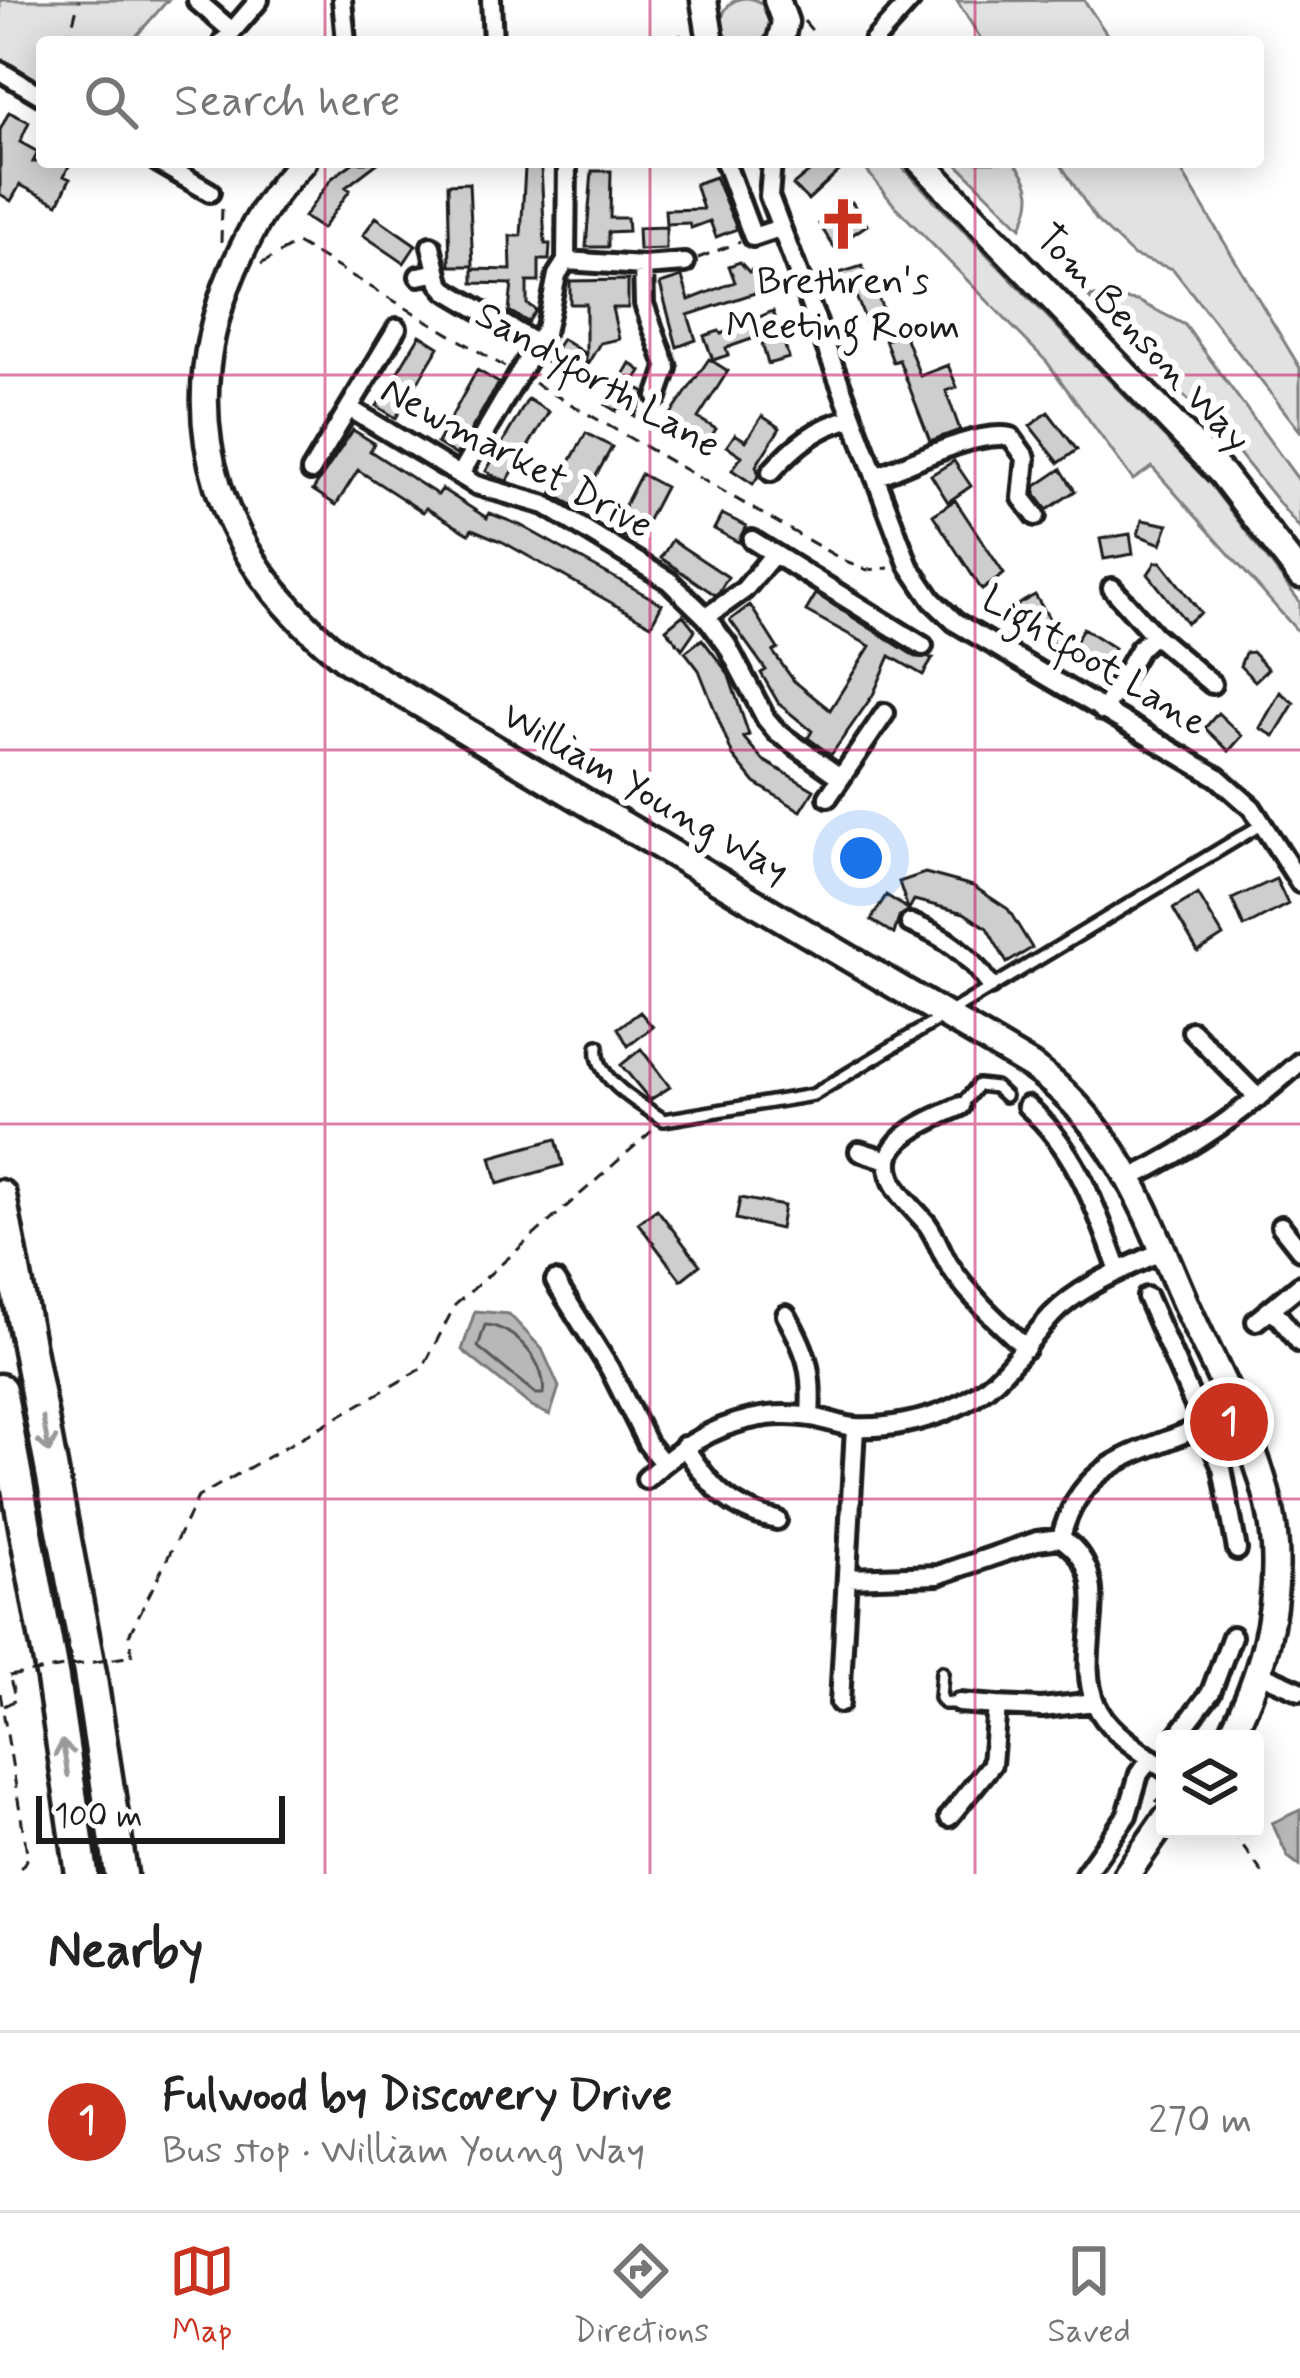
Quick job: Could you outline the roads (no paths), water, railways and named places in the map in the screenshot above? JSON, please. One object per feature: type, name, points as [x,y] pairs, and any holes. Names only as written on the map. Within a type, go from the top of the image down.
[{"type":"highway","points":[[0,1196],[81,1627],[121,1874]]},
{"type":"highway","points":[[0,1390],[82,1874]]},
{"type":"main road","points":[[779,4],[785,22],[782,36]]},
{"type":"main road","points":[[779,4],[802,36]]},
{"type":"main road","name":"William Young Way","points":[[297,168],[277,189],[247,239],[221,302],[210,348],[205,403],[208,452],[230,523],[277,593],[350,662],[1031,1066],[1066,1094],[1110,1147],[1129,1179],[1250,1448],[1271,1515],[1275,1595],[1259,1673],[1233,1730]]},
{"type":"main road","name":"Tom Benson Way","points":[[927,168],[1222,474],[1300,575]]},
{"type":"main road","points":[[1127,1874],[1156,1833]]},
{"type":"street","points":[[197,1],[228,36],[259,0]]},
{"type":"street","points":[[342,0],[345,36]]},
{"type":"street","points":[[490,0],[493,36]]},
{"type":"street","points":[[878,36],[911,0]]},
{"type":"street","points":[[0,71],[36,92]]},
{"type":"street","points":[[169,168],[211,192]]},
{"type":"street","points":[[460,475],[546,328],[557,275],[566,261],[567,168]]},
{"type":"street","points":[[727,168],[753,237],[780,228]]},
{"type":"street","name":"Lightfoot Lane","points":[[771,168],[767,189],[780,228],[909,566],[932,600],[955,622],[1217,777],[1264,823],[1300,883]]},
{"type":"street","points":[[431,246],[428,274],[446,290],[537,344]]},
{"type":"street","points":[[566,261],[643,266],[685,263]]},
{"type":"street","points":[[643,266],[644,304],[667,368],[657,397]]},
{"type":"street","name":"Newmarket Drive","points":[[311,471],[397,328]]},
{"type":"street","name":"Newmarket Drive","points":[[349,408],[486,489],[535,501],[564,516],[669,580],[706,617],[738,662],[777,732],[841,778]]},
{"type":"street","points":[[771,472],[813,433],[852,418]]},
{"type":"street","points":[[875,477],[970,441],[1011,437],[1026,458],[1022,498],[1036,516]]},
{"type":"street","points":[[752,540],[923,646]]},
{"type":"street","points":[[706,617],[743,590],[774,554]]},
{"type":"street","points":[[1112,588],[1154,635],[1212,685]]},
{"type":"street","points":[[1103,711],[1139,649],[1154,635]]},
{"type":"street","points":[[828,797],[885,713]]},
{"type":"street","points":[[910,923],[943,935],[970,956],[990,985]]},
{"type":"street","points":[[1192,1031],[1258,1098]]},
{"type":"street","points":[[1129,1179],[1194,1146],[1300,1062]]},
{"type":"street","points":[[961,1106],[896,1144],[889,1160],[902,1198],[928,1225],[950,1265],[997,1322],[1026,1348]]},
{"type":"street","points":[[1027,1106],[1048,1124],[1078,1166],[1119,1271]]},
{"type":"street","points":[[860,1151],[889,1160]]},
{"type":"street","points":[[1281,1226],[1300,1250]]},
{"type":"street","points":[[646,1478],[684,1446],[730,1424],[771,1415],[810,1416],[855,1427],[919,1419],[954,1408],[983,1391],[1054,1313],[1119,1271],[1162,1251]]},
{"type":"street","points":[[555,1281],[610,1370],[647,1444],[663,1462]]},
{"type":"street","points":[[1256,1321],[1300,1285]]},
{"type":"street","points":[[1147,1297],[1229,1496],[1237,1550]]},
{"type":"street","points":[[1272,1308],[1300,1343]]},
{"type":"street","points":[[786,1315],[809,1364],[810,1416]]},
{"type":"street","points":[[1061,1538],[1073,1501],[1089,1479],[1203,1426]]},
{"type":"street","points":[[840,1703],[855,1427]]},
{"type":"street","points":[[684,1446],[716,1492],[733,1506],[777,1520]]},
{"type":"street","points":[[848,1578],[938,1576],[1037,1540],[1061,1538],[1084,1557],[1091,1574],[1089,1666],[1095,1702],[1112,1725],[1156,1758]]},
{"type":"street","points":[[1182,1730],[1211,1692],[1232,1636]]},
{"type":"street","points":[[818,1672],[840,1672]]},
{"type":"street","points":[[1259,1673],[1300,1691]]},
{"type":"street","points":[[958,1703],[1042,1708],[1095,1702]]},
{"type":"street","points":[[949,1817],[992,1764],[997,1706]]},
{"type":"street","points":[[1085,1874],[1127,1815],[1139,1774],[1156,1763]]},
{"type":"lane","points":[[598,1046],[598,1062],[608,1076],[664,1120],[813,1094],[1264,823]]},
{"type":"lane","points":[[961,1106],[978,1085],[995,1087],[1005,1096]]},
{"type":"lane","points":[[942,1672],[940,1698],[944,1703],[958,1703]]},
{"type":"water","points":[[475,1311],[509,1314],[542,1349],[559,1387],[550,1415],[532,1407],[462,1350]]},
{"type":"water","points":[[1300,1810],[1300,1866],[1288,1857],[1272,1823]]},
{"type":"place","name":"Brethren's Meeting Room","points":[[843,224]]},
{"type":"place","name":"Fulwood by Discovery Drive","points":[[1229,1422]]}]
